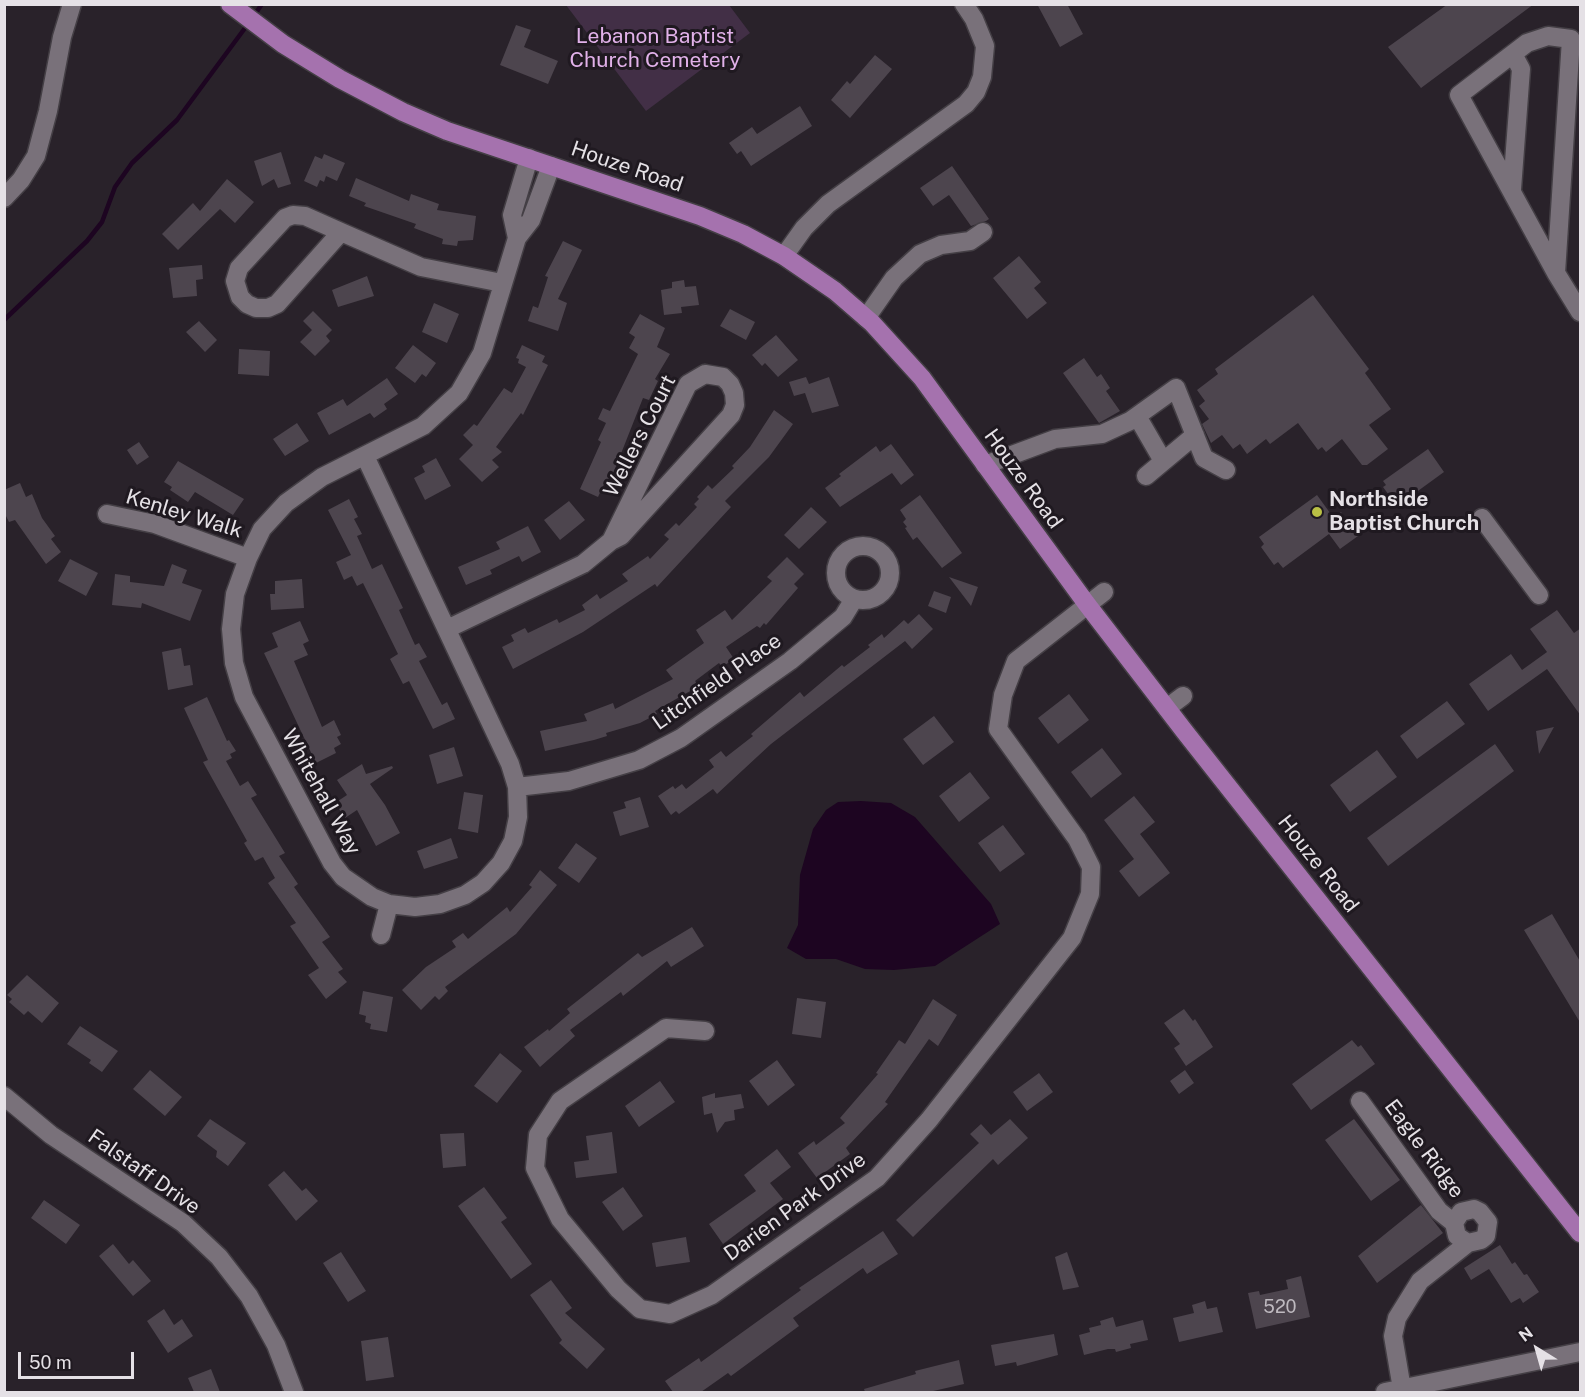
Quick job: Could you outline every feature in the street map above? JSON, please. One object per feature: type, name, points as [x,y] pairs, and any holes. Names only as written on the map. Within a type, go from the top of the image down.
[{"type":"main road","name":"Houze Road","points":[[230,4],[283,44],[340,79],[403,112],[447,131],[699,216],[784,256],[835,291],[866,318],[922,378],[1086,603],[1581,1233]]},
{"type":"street","points":[[4,198],[21,180],[36,156],[48,111],[62,37],[72,4]]},
{"type":"street","points":[[784,256],[804,228],[828,204],[966,104],[976,92],[984,69],[985,46],[978,26],[964,4]]},
{"type":"street","points":[[1557,273],[1571,39],[1538,37],[1459,95],[1557,273],[1581,312]]},
{"type":"street","points":[[1512,54],[1521,69],[1512,189]]},
{"type":"street","points":[[516,238],[512,215],[529,158]]},
{"type":"street","points":[[516,238],[531,220],[551,166]]},
{"type":"street","points":[[340,232],[277,304],[268,308],[256,308],[240,297],[235,281],[239,268],[285,218],[305,216],[421,267],[502,283]]},
{"type":"street","points":[[866,318],[894,278],[920,254],[941,245],[970,241],[983,232]]},
{"type":"street","name":"Whitehall Way","points":[[365,456],[510,764],[517,787],[518,817],[513,841],[501,863],[483,883],[465,895],[440,904],[415,907],[389,904],[357,888],[332,863],[244,697],[234,663],[231,629],[235,594],[248,558],[262,530],[286,503],[322,477],[423,426],[459,393],[482,353],[516,238]]},
{"type":"street","name":"Wellers Court","points":[[447,629],[583,564],[611,541],[621,536],[731,415],[735,405],[734,393],[723,377],[705,374],[688,384],[611,541]]},
{"type":"street","points":[[986,465],[1055,439],[1102,434],[1137,416],[1176,388],[1204,458],[1226,470]]},
{"type":"street","points":[[1137,416],[1163,461]]},
{"type":"street","points":[[1146,476],[1195,435]]},
{"type":"street","name":"Kenley Walk","points":[[107,514],[155,525],[248,558]]},
{"type":"street","points":[[1482,518],[1539,595]]},
{"type":"street","name":"Darien Park Drive","points":[[705,1031],[666,1028],[560,1101],[538,1135],[535,1168],[560,1219],[618,1289],[640,1309],[670,1314],[712,1295],[877,1178],[929,1120],[1072,938],[1090,894],[1091,867],[1077,839],[998,729],[1003,694],[1016,661],[1053,634],[1086,603],[1104,592]]},
{"type":"street","name":"Litchfield Place","points":[[517,787],[569,782],[639,760],[681,738],[790,661],[843,617],[854,599]]},
{"type":"street","points":[[1167,708],[1183,696]]},
{"type":"street","points":[[381,935],[389,904]]},
{"type":"street","name":"Falstaff Drive","points":[[4,1096],[51,1135],[176,1217],[219,1257],[249,1296],[276,1345],[294,1392]]},
{"type":"street","name":"Eagle Ridge","points":[[1360,1101],[1438,1211],[1454,1223]]},
{"type":"street","name":"Eagle Ridge","points":[[1467,1209],[1474,1209],[1485,1216],[1488,1229],[1485,1236],[1475,1243],[1468,1243],[1457,1236],[1454,1223],[1456,1217],[1467,1209]]},
{"type":"street","name":"Eagle Ridge","points":[[1394,1391],[1393,1336],[1397,1318],[1420,1281],[1468,1243]]},
{"type":"street","points":[[1394,1391],[1581,1352]]},
{"type":"green space","name":"Lebanon Baptist Church Cemetery","points":[[566,5],[729,5],[750,33],[646,111]]},
{"type":"shaded area","points":[[838,802],[891,803],[915,817],[991,904],[1000,924],[935,966],[894,970],[865,969],[836,959],[806,959],[787,948],[798,925],[800,875],[813,829],[826,810]]},
{"type":"building","points":[[1037,4],[1067,4],[1083,34],[1060,47]]},
{"type":"building","points":[[1448,4],[1534,4],[1421,88],[1388,47]]},
{"type":"building","points":[[516,25],[531,30],[524,47],[558,61],[548,84],[500,65]]},
{"type":"building","points":[[875,55],[892,69],[850,118],[831,100],[847,81],[850,84]]},
{"type":"building","points":[[800,106],[812,126],[751,166],[741,151],[737,154],[729,143],[752,127],[757,134]]},
{"type":"building","points":[[281,152],[291,184],[278,188],[274,179],[262,186],[254,161]]},
{"type":"building","points":[[324,154],[345,163],[337,181],[326,176],[324,182],[320,180],[317,187],[304,181],[315,156],[322,159]]},
{"type":"building","points":[[952,166],[989,219],[986,221],[971,226],[949,195],[933,206],[920,188]]},
{"type":"building","points":[[356,178],[409,201],[411,194],[439,204],[437,210],[476,216],[473,240],[458,241],[457,246],[442,244],[443,239],[414,228],[416,224],[364,206],[366,203],[349,196]]},
{"type":"building","points":[[227,179],[254,202],[235,223],[220,209],[178,250],[162,234],[193,203],[200,211]]},
{"type":"building","points":[[563,241],[582,250],[558,299],[567,303],[558,331],[528,321],[533,306],[538,308],[548,277],[545,276]]},
{"type":"building","points":[[1019,256],[1041,282],[1034,288],[1047,303],[1027,319],[993,278]]},
{"type":"building","points":[[202,265],[203,279],[196,280],[197,296],[173,298],[169,268]]},
{"type":"building","points":[[367,276],[374,296],[338,307],[332,290]]},
{"type":"building","points":[[684,280],[685,287],[696,286],[699,305],[681,307],[682,313],[664,315],[661,290],[672,288],[672,282]]},
{"type":"building","points":[[1313,295],[1369,369],[1365,373],[1391,409],[1369,425],[1388,449],[1367,465],[1362,465],[1342,439],[1326,452],[1322,447],[1318,450],[1298,423],[1270,444],[1266,439],[1247,454],[1240,444],[1233,449],[1222,435],[1211,443],[1202,424],[1209,419],[1199,406],[1205,401],[1197,390],[1218,374],[1215,369]]},
{"type":"building","points":[[434,303],[459,314],[447,343],[422,332]]},
{"type":"building","points":[[730,309],[755,322],[746,340],[720,326]]},
{"type":"building","points":[[313,311],[332,330],[326,336],[330,341],[315,356],[300,342],[312,330],[303,321]]},
{"type":"building","points":[[640,314],[665,328],[657,347],[670,354],[655,379],[658,381],[649,400],[643,398],[609,484],[605,482],[598,497],[580,489],[601,442],[598,440],[606,423],[598,419],[603,408],[610,411],[638,354],[629,348],[635,337],[629,333]]},
{"type":"building","points":[[199,321],[217,340],[205,352],[186,332]]},
{"type":"building","points":[[776,335],[798,360],[778,377],[765,363],[762,366],[752,355]]},
{"type":"building","points":[[413,345],[436,363],[426,377],[422,374],[415,383],[395,368]]},
{"type":"building","points":[[522,345],[545,356],[542,362],[548,365],[523,415],[521,413],[496,447],[502,452],[492,460],[499,467],[482,482],[459,459],[473,445],[463,435],[474,424],[477,426],[504,388],[512,393],[526,367],[518,363],[519,359],[516,358]]},
{"type":"building","points":[[239,349],[270,351],[269,376],[238,374]]},
{"type":"building","points":[[1084,358],[1097,377],[1101,374],[1110,388],[1106,391],[1120,411],[1099,423],[1063,373]]},
{"type":"building","points":[[806,377],[809,384],[829,377],[839,406],[812,413],[805,393],[794,396],[789,382]]},
{"type":"building","points":[[387,378],[398,394],[384,404],[387,409],[374,418],[370,413],[329,435],[317,413],[343,399],[347,406]]},
{"type":"building","points":[[774,410],[793,424],[769,457],[725,501],[731,507],[657,587],[655,584],[583,632],[513,669],[502,647],[514,641],[511,635],[525,628],[528,633],[557,619],[559,623],[585,610],[582,605],[597,594],[600,599],[628,581],[622,574],[648,556],[650,559],[669,539],[664,535],[676,523],[679,526],[697,507],[694,504],[699,499],[697,497],[708,485],[712,489],[734,468],[732,466],[750,447]]},
{"type":"building","points":[[297,423],[309,441],[285,456],[273,439]]},
{"type":"building","points":[[139,442],[149,457],[137,465],[127,450]]},
{"type":"building","points":[[891,444],[914,475],[901,485],[892,473],[840,507],[825,488],[841,476],[839,474],[876,446],[880,452]]},
{"type":"building","points":[[1428,449],[1444,472],[1400,504],[1396,500],[1394,502],[1383,487],[1386,485],[1383,481]]},
{"type":"building","points":[[436,458],[451,486],[425,500],[414,478],[425,472],[422,466]]},
{"type":"building","points":[[178,461],[244,499],[233,515],[195,492],[188,502],[170,490],[172,487],[164,482]]},
{"type":"building","points":[[20,483],[26,497],[32,494],[42,518],[55,536],[51,539],[61,552],[46,564],[15,520],[9,522],[4,512],[4,490]]},
{"type":"building","points":[[920,495],[962,553],[942,568],[917,537],[913,540],[903,522],[906,519],[900,510]]},
{"type":"building","name":"Northside Baptist Church","points":[[1317,495],[1333,517],[1341,512],[1358,536],[1340,549],[1329,534],[1283,568],[1278,562],[1274,565],[1261,547],[1264,544],[1259,537]]},
{"type":"building","points":[[349,499],[358,517],[354,519],[362,534],[357,536],[372,569],[382,564],[403,608],[399,610],[415,645],[419,643],[427,657],[419,661],[442,705],[447,702],[455,719],[433,729],[409,681],[403,684],[390,659],[398,654],[363,583],[357,586],[352,576],[344,580],[336,562],[351,555],[328,510]]},
{"type":"building","points":[[569,501],[585,520],[560,540],[544,520]]},
{"type":"building","points":[[811,507],[827,522],[799,549],[784,535]]},
{"type":"building","points":[[528,526],[541,552],[522,562],[519,556],[490,570],[492,574],[466,585],[458,567],[500,549],[496,542]]},
{"type":"building","points":[[787,557],[804,574],[794,584],[798,588],[766,625],[764,623],[760,628],[757,626],[726,647],[734,659],[722,667],[719,663],[695,681],[699,686],[655,711],[657,714],[640,723],[606,733],[607,736],[594,740],[545,751],[540,731],[587,721],[584,714],[613,703],[615,709],[673,679],[666,670],[704,643],[696,630],[725,610],[732,620],[772,581],[767,577]]},
{"type":"building","points":[[70,559],[98,573],[86,596],[58,581]]},
{"type":"building","points":[[172,564],[187,570],[182,583],[202,590],[190,621],[142,603],[141,608],[112,605],[115,574],[130,576],[130,582],[164,586]]},
{"type":"building","points":[[949,577],[978,587],[971,606]]},
{"type":"building","points":[[302,579],[304,608],[271,610],[270,594],[275,594],[275,581]]},
{"type":"building","points":[[934,591],[951,597],[946,613],[928,606]]},
{"type":"building","points":[[1557,610],[1574,633],[1581,628],[1581,716],[1547,669],[1488,711],[1469,684],[1511,654],[1522,670],[1547,652],[1530,629]]},
{"type":"building","points":[[919,614],[933,629],[912,649],[905,641],[771,744],[717,794],[713,789],[679,814],[676,811],[671,815],[658,796],[673,786],[675,789],[682,784],[686,789],[714,767],[709,760],[721,751],[726,757],[753,736],[751,734],[800,692],[804,697],[842,665],[844,667],[870,647],[868,645],[882,634],[884,638],[904,620],[908,624]]},
{"type":"building","points":[[300,621],[309,641],[303,644],[308,655],[294,661],[322,727],[334,720],[341,735],[337,737],[341,744],[334,748],[336,753],[316,763],[264,653],[278,647],[272,633]]},
{"type":"building","points":[[181,648],[184,666],[190,665],[193,685],[168,690],[162,652]]},
{"type":"building","points":[[1069,694],[1089,720],[1058,744],[1038,718]]},
{"type":"building","points":[[207,697],[227,741],[229,740],[236,751],[230,754],[232,758],[226,761],[240,786],[248,781],[257,795],[251,798],[285,853],[279,856],[298,884],[294,887],[330,937],[322,942],[343,969],[338,972],[347,982],[326,999],[308,975],[319,968],[290,926],[296,923],[268,883],[275,878],[263,857],[255,861],[244,843],[247,841],[203,762],[208,760],[184,708]]},
{"type":"building","points":[[1447,701],[1465,724],[1417,759],[1400,736]]},
{"type":"building","points":[[934,716],[954,742],[923,765],[903,739]]},
{"type":"building","points":[[1554,727],[1539,754],[1536,731]]},
{"type":"building","points":[[1495,744],[1514,771],[1388,866],[1367,838]]},
{"type":"building","points":[[454,747],[463,776],[437,784],[429,755]]},
{"type":"building","points":[[1102,748],[1122,774],[1091,798],[1071,772]]},
{"type":"building","points":[[1377,750],[1397,777],[1350,812],[1330,785]]},
{"type":"building","points":[[362,764],[366,774],[392,766],[393,768],[370,784],[385,805],[400,833],[376,846],[357,810],[345,818],[335,803],[347,795],[337,780]]},
{"type":"building","points":[[970,772],[990,798],[959,822],[939,796]]},
{"type":"building","points":[[464,792],[483,795],[478,833],[458,829]]},
{"type":"building","points":[[1134,796],[1155,822],[1140,834],[1170,873],[1139,897],[1119,871],[1134,859],[1104,820]]},
{"type":"building","points":[[640,797],[649,827],[620,836],[613,812],[626,808],[624,802]]},
{"type":"building","points":[[1003,825],[1025,854],[1000,872],[978,843]]},
{"type":"building","points":[[451,838],[458,858],[424,869],[417,851]]},
{"type":"building","points":[[576,843],[597,858],[579,883],[558,868]]},
{"type":"building","points":[[540,870],[557,885],[516,934],[445,987],[448,991],[439,1000],[435,996],[421,1010],[402,990],[426,967],[456,947],[452,941],[463,933],[468,939],[507,907],[510,912],[532,887],[529,885]]},
{"type":"building","points":[[1552,914],[1581,963],[1581,1024],[1524,930]]},
{"type":"building","points":[[692,927],[704,946],[671,967],[667,961],[623,996],[621,992],[570,1030],[575,1036],[540,1067],[524,1047],[548,1029],[549,1031],[570,1013],[567,1009],[638,953],[642,957]]},
{"type":"building","points":[[27,975],[59,1003],[42,1023],[28,1011],[24,1015],[9,1002],[12,999],[7,995]]},
{"type":"building","points":[[363,991],[393,997],[387,1032],[370,1029],[371,1024],[365,1022],[366,1016],[359,1014]]},
{"type":"building","points":[[797,998],[826,1002],[821,1038],[792,1034]]},
{"type":"building","points":[[933,999],[957,1015],[938,1046],[929,1039],[885,1102],[888,1104],[846,1148],[850,1154],[817,1178],[798,1153],[814,1141],[816,1145],[845,1123],[840,1118],[878,1074],[876,1073],[899,1040],[905,1044]]},
{"type":"building","points":[[1184,1009],[1193,1021],[1195,1019],[1213,1047],[1186,1066],[1174,1048],[1180,1044],[1164,1023]]},
{"type":"building","points":[[80,1026],[118,1051],[102,1072],[89,1063],[91,1060],[67,1044]]},
{"type":"building","points":[[1352,1040],[1358,1047],[1361,1045],[1375,1064],[1311,1110],[1292,1084]]},
{"type":"building","points":[[500,1053],[522,1071],[497,1103],[474,1086]]},
{"type":"building","points":[[777,1060],[795,1085],[768,1106],[749,1081]]},
{"type":"building","points":[[150,1070],[182,1097],[165,1116],[133,1089]]},
{"type":"building","points":[[1185,1070],[1194,1083],[1179,1094],[1170,1081]]},
{"type":"building","points":[[1039,1073],[1053,1092],[1027,1111],[1013,1092]]},
{"type":"building","points":[[660,1081],[675,1102],[639,1127],[625,1106]]},
{"type":"building","points":[[715,1093],[715,1098],[741,1094],[744,1108],[734,1110],[735,1120],[725,1122],[717,1133],[712,1113],[704,1115],[702,1097]]},
{"type":"building","points":[[210,1119],[246,1143],[228,1166],[216,1157],[217,1151],[197,1136]]},
{"type":"building","points":[[1010,1119],[1028,1138],[998,1165],[993,1159],[913,1237],[896,1220],[979,1143],[970,1134],[981,1124],[991,1135]]},
{"type":"building","points":[[1354,1119],[1400,1180],[1371,1201],[1325,1140]]},
{"type":"building","points":[[612,1132],[617,1173],[576,1178],[574,1162],[589,1160],[586,1136]]},
{"type":"building","points":[[464,1133],[466,1166],[443,1168],[440,1134]]},
{"type":"building","points":[[777,1149],[791,1167],[770,1183],[783,1199],[723,1244],[709,1224],[756,1191],[744,1175]]},
{"type":"building","points":[[284,1171],[302,1191],[306,1188],[318,1201],[296,1221],[268,1185]]},
{"type":"building","points":[[484,1187],[507,1218],[501,1222],[532,1264],[511,1279],[458,1206]]},
{"type":"building","points":[[623,1187],[643,1216],[623,1231],[602,1202]]},
{"type":"building","points":[[44,1200],[80,1225],[66,1244],[31,1218]]},
{"type":"building","points":[[1421,1205],[1443,1233],[1377,1283],[1358,1256]]},
{"type":"building","points":[[883,1231],[898,1254],[867,1274],[863,1268],[793,1318],[799,1326],[731,1376],[728,1373],[701,1392],[673,1392],[665,1381],[699,1358],[701,1362],[801,1290],[799,1288]]},
{"type":"building","points":[[686,1237],[690,1262],[656,1267],[652,1243]]},
{"type":"building","points":[[113,1244],[129,1264],[133,1260],[151,1281],[133,1296],[99,1256]]},
{"type":"building","points":[[1500,1245],[1512,1264],[1515,1262],[1524,1275],[1527,1274],[1539,1292],[1523,1303],[1520,1298],[1511,1303],[1489,1269],[1471,1280],[1464,1268]]},
{"type":"building","points":[[341,1252],[366,1291],[348,1302],[323,1263]]},
{"type":"building","points":[[1067,1252],[1079,1287],[1063,1290],[1055,1257]]},
{"type":"building","points":[[1301,1276],[1310,1317],[1256,1329],[1248,1293],[1259,1291],[1260,1295],[1288,1289],[1286,1280]]},
{"type":"building","points":[[551,1280],[572,1308],[565,1313],[605,1349],[587,1369],[559,1343],[562,1340],[530,1295]]},
{"type":"building","points":[[1205,1301],[1207,1309],[1217,1307],[1223,1332],[1179,1342],[1173,1318],[1194,1313],[1192,1305]]},
{"type":"building","points":[[164,1309],[174,1325],[182,1319],[193,1336],[168,1353],[147,1321]]},
{"type":"building","points":[[1113,1317],[1116,1327],[1143,1320],[1148,1340],[1130,1344],[1131,1348],[1116,1352],[1115,1349],[1108,1349],[1084,1355],[1079,1335],[1090,1332],[1089,1328],[1101,1325],[1100,1321]]},
{"type":"building","points":[[1054,1334],[1058,1355],[1017,1366],[1016,1362],[995,1366],[991,1345]]},
{"type":"building","points":[[388,1337],[394,1377],[366,1381],[361,1341]]},
{"type":"building","points":[[959,1360],[964,1384],[929,1392],[865,1392],[864,1389],[916,1374],[915,1371]]},
{"type":"building","points":[[211,1369],[220,1392],[194,1392],[188,1378]]},
{"type":"waterway","points":[[253,17],[262,4]]},
{"type":"waterway","points":[[4,320],[87,241],[102,222],[115,187],[132,163],[177,120],[248,24]]},
{"type":"place","name":"Northside Baptist Church","points":[[1317,512]]}]
